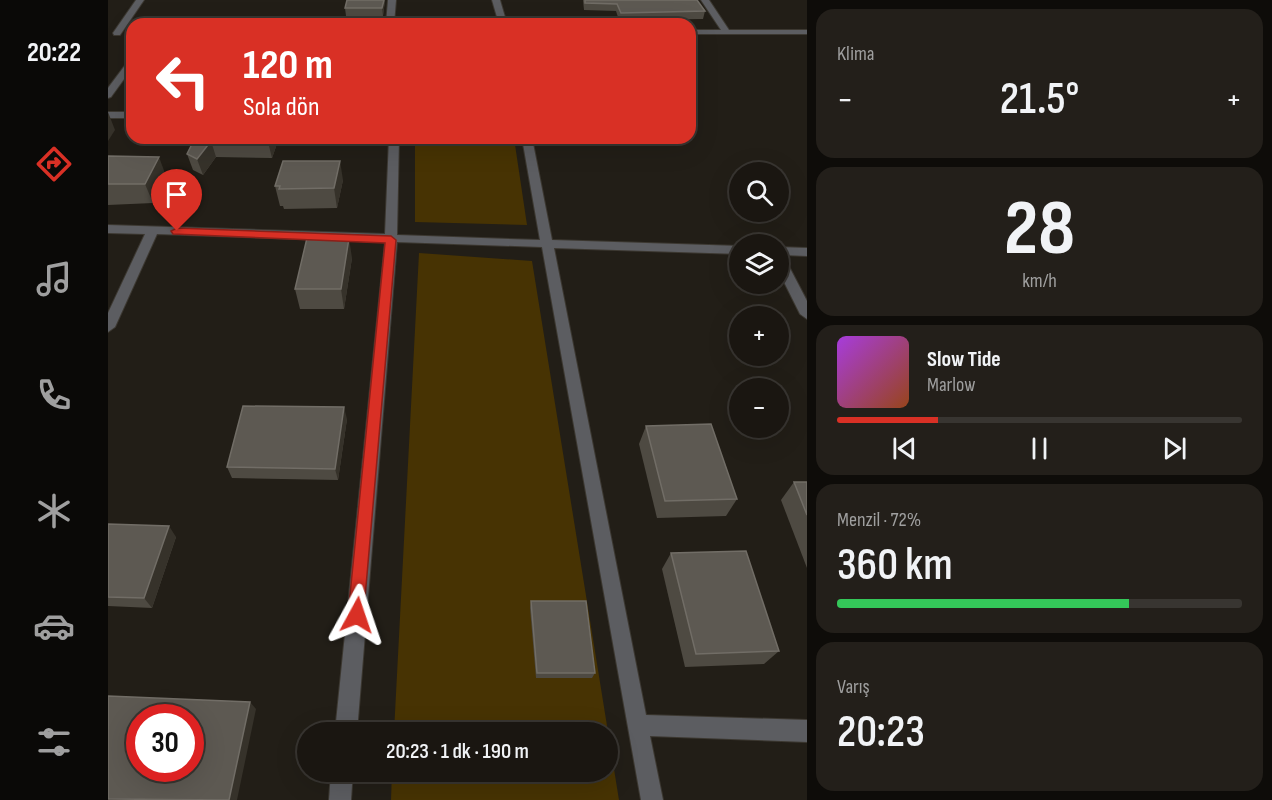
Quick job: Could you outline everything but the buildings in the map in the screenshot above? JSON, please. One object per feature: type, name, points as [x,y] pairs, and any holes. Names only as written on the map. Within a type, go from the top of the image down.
[{"type":"street","points":[[113,33],[140,0]]},
{"type":"street","points":[[390,18],[392,0]]},
{"type":"street","points":[[496,0],[501,18]]},
{"type":"street","points":[[705,0],[727,32]]},
{"type":"street","points":[[696,32],[807,32]]},
{"type":"street","points":[[108,95],[126,70]]},
{"type":"street","points":[[108,115],[126,115]]},
{"type":"street","points":[[347,722],[391,240],[394,144]]},
{"type":"street","points":[[528,144],[549,242],[652,800]]},
{"type":"street","points":[[108,229],[729,250]]},
{"type":"street","points":[[108,327],[153,230]]},
{"type":"street","points":[[789,251],[807,252]]},
{"type":"street","points":[[789,279],[807,314]]},
{"type":"street","points":[[639,725],[807,730]]},
{"type":"street","points":[[340,800],[341,782]]},
{"type":"shaded area","points":[[415,144],[515,144],[527,225],[415,222]]},
{"type":"shaded area","points":[[419,253],[532,261],[606,722],[395,722]]},
{"type":"shaded area","points":[[392,782],[616,782],[619,800],[391,800]]},
{"type":"route","points":[[177,231],[391,240],[357,615]]}]
